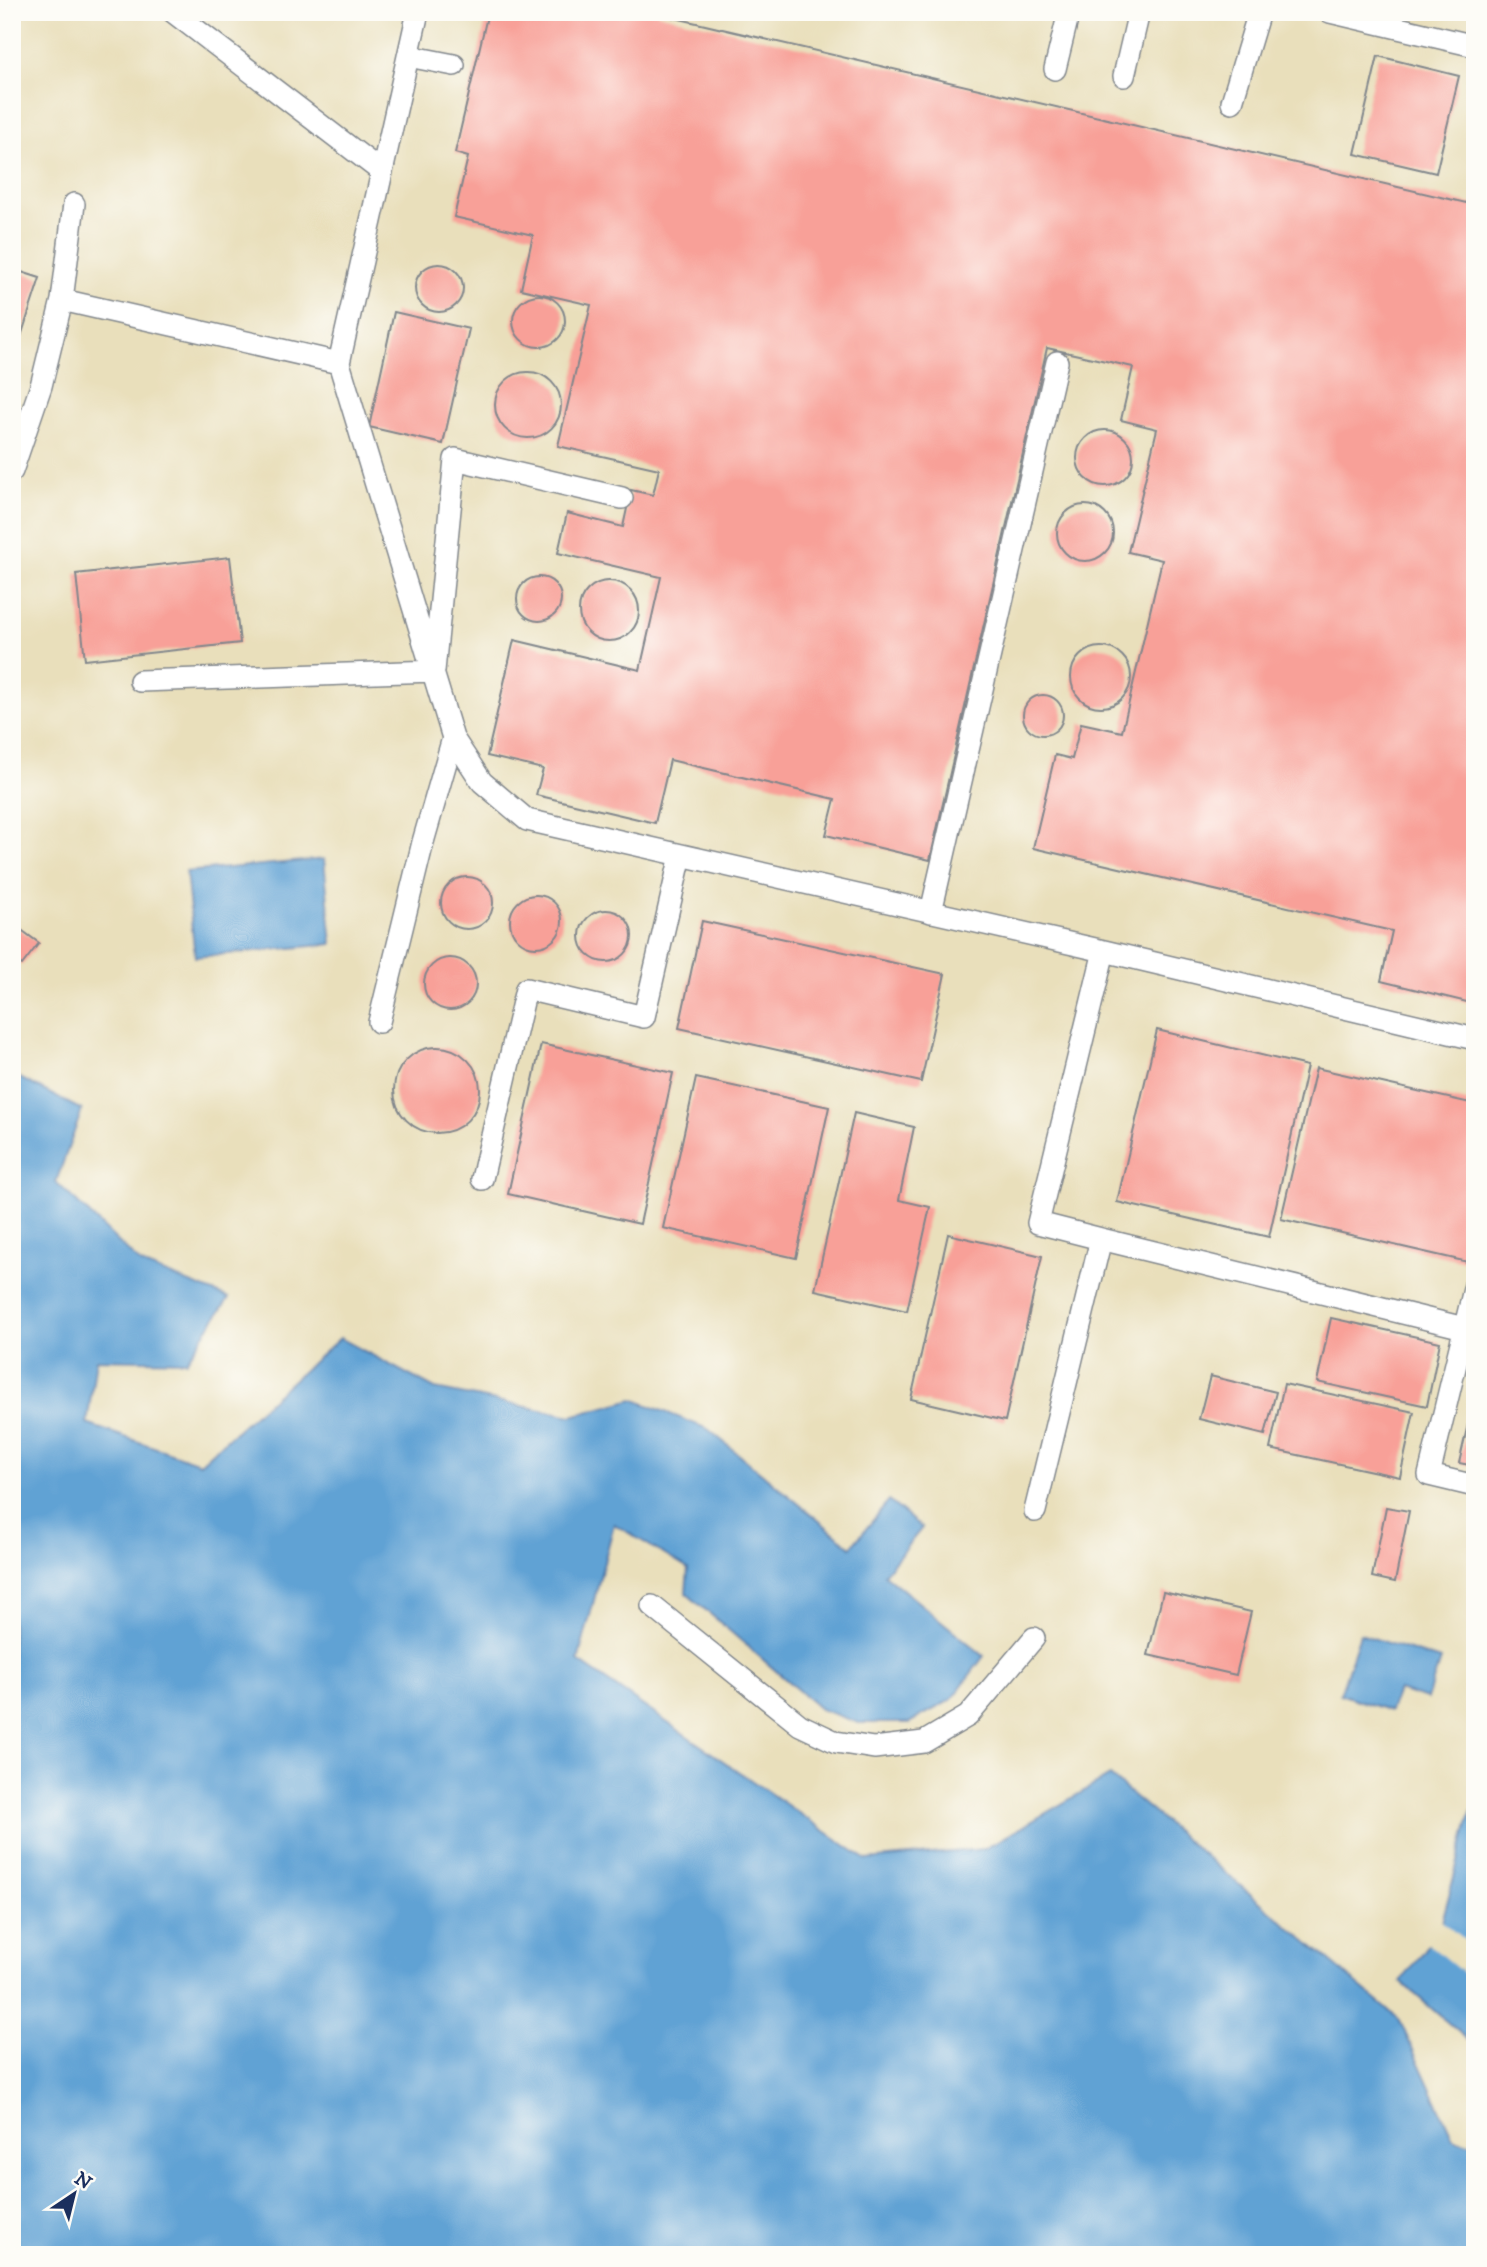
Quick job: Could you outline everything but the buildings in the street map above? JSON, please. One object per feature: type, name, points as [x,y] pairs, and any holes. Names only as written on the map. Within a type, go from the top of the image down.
[{"type":"lane","points":[[173,12],[382,172]]},
{"type":"lane","points":[[418,12],[339,363],[453,738],[482,782],[527,820],[1104,951],[1475,1039]]},
{"type":"lane","points":[[1055,69],[1069,12]]},
{"type":"lane","points":[[1124,76],[1139,12]]},
{"type":"lane","points":[[1232,102],[1259,12]]},
{"type":"lane","points":[[1330,12],[1475,46]]},
{"type":"lane","points":[[408,56],[454,65]]},
{"type":"lane","points":[[12,471],[41,386],[62,300],[74,204]]},
{"type":"lane","points":[[62,300],[339,363]]},
{"type":"lane","points":[[931,912],[1057,362]]},
{"type":"lane","points":[[434,671],[455,459],[622,498]]},
{"type":"lane","points":[[140,681],[434,671]]},
{"type":"lane","points":[[379,1022],[423,842],[453,738]]},
{"type":"lane","points":[[482,1179],[526,989],[644,1017],[681,855]]},
{"type":"lane","points":[[1104,951],[1038,1223],[1464,1328]]},
{"type":"lane","points":[[1035,1511],[1101,1239]]},
{"type":"lane","points":[[1475,1285],[1429,1475],[1475,1486]]},
{"type":"lane","points":[[652,1606],[800,1725],[836,1742],[874,1748],[924,1742],[968,1716],[1034,1638]]},
{"type":"water","points":[[324,859],[332,944],[195,957],[186,872]]},
{"type":"water","points":[[12,1074],[82,1110],[56,1182],[141,1264],[229,1298],[186,1361],[96,1359],[87,1424],[200,1463],[340,1338],[435,1389],[572,1416],[633,1399],[708,1429],[851,1547],[889,1501],[922,1528],[884,1574],[984,1656],[951,1700],[909,1723],[859,1723],[820,1709],[686,1593],[688,1569],[614,1524],[578,1661],[867,1860],[984,1849],[1110,1776],[1399,2019],[1453,2138],[1475,2145],[1475,2255],[12,2255]]},
{"type":"water","points":[[1360,1634],[1440,1660],[1427,1699],[1398,1690],[1390,1711],[1340,1694]]},
{"type":"water","points":[[1475,1805],[1475,2046],[1401,1982],[1440,1929]]},
{"type":"pier","points":[[1439,1919],[1475,1949],[1475,1983],[1426,1942],[1437,1927]]}]
